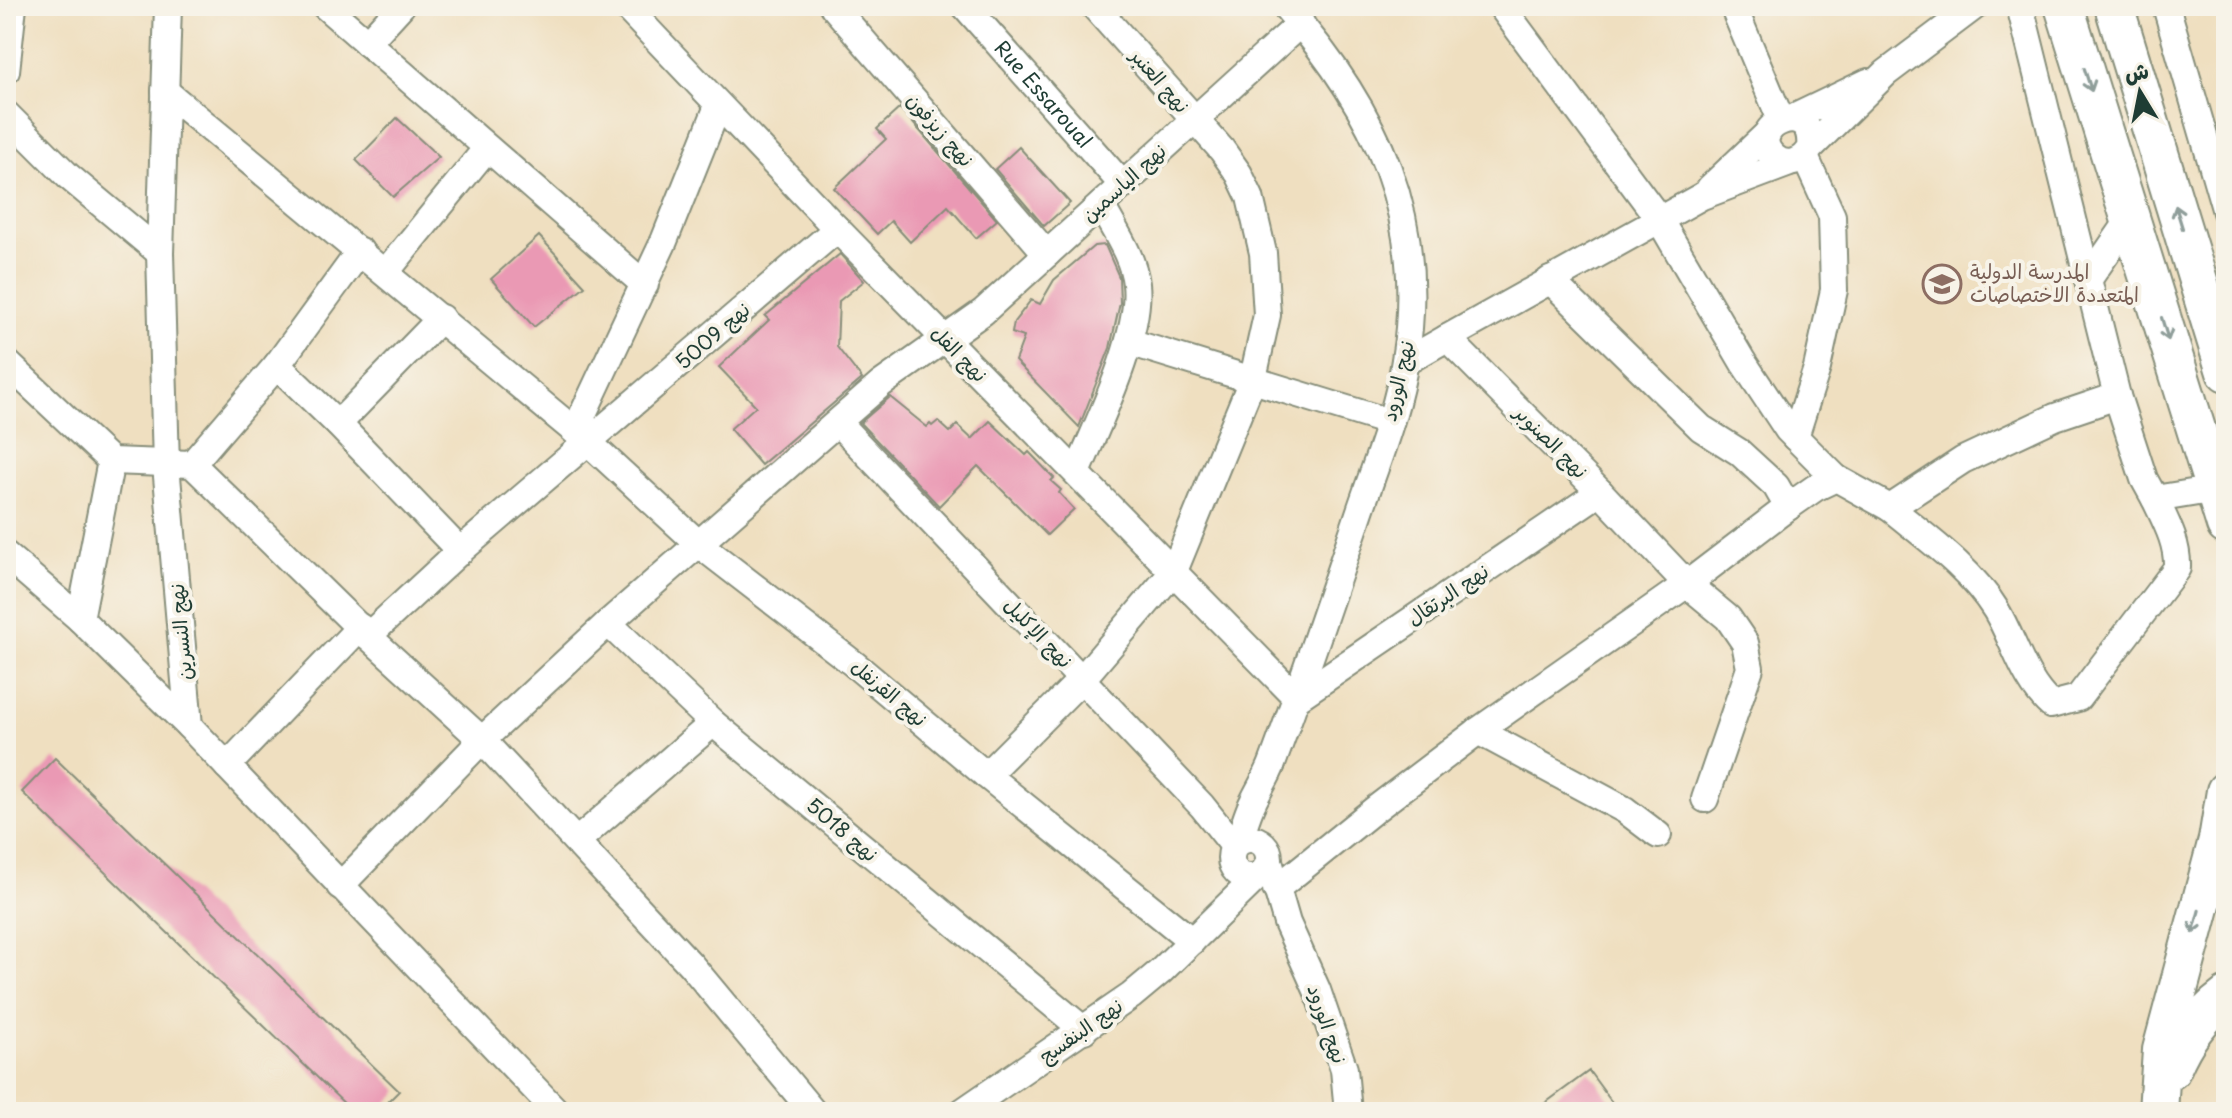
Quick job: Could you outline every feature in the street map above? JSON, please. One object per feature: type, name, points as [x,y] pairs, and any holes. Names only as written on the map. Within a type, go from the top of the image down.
[{"type":"highway","points":[[2064,6],[2221,507]]},
{"type":"highway","points":[[2114,6],[2226,372]]},
{"type":"highway","points":[[2159,1106],[2162,1050],[2218,840],[2226,791]]},
{"type":"highway","points":[[2159,1106],[2179,1051],[2192,1030],[2226,997]]},
{"type":"street","points":[[6,71],[13,6]]},
{"type":"street","name":"نهج النسرين","points":[[168,6],[160,253],[179,465],[189,726]]},
{"type":"street","points":[[325,6],[645,285]]},
{"type":"street","points":[[367,43],[401,6]]},
{"type":"street","name":"نهج الفل","points":[[625,6],[837,229],[1297,698]]},
{"type":"street","name":"نهج زيزفون","points":[[833,6],[1047,254]]},
{"type":"street","name":"Rue Essaroual","points":[[965,6],[1122,184]]},
{"type":"street","name":"نهج العنبر","points":[[986,775],[1082,679],[1174,571],[1253,378],[1267,315],[1267,285],[1258,225],[1239,174],[1222,150],[1094,6]]},
{"type":"street","points":[[1501,6],[1659,219],[1743,362],[1795,437],[1836,478],[1890,508],[1968,573],[1995,610],[2036,691],[2051,705],[2078,698],[2177,568],[2178,554],[2175,541],[2144,479],[2117,396],[2020,6]]},
{"type":"street","points":[[1733,6],[1780,124]]},
{"type":"street","points":[[1405,362],[1702,196],[1801,156],[1886,73],[1975,6]]},
{"type":"street","points":[[2166,6],[2226,212]]},
{"type":"street","name":"نهج الياسمين","points":[[340,886],[482,740],[608,623],[881,384],[983,312],[1194,120],[1293,15]]},
{"type":"street","name":"نهج الورود","points":[[1293,15],[1351,92],[1373,128],[1397,190],[1409,266],[1410,300],[1405,362],[1389,422],[1297,698],[1269,771],[1265,809],[1251,864],[1294,939],[1317,990],[1344,1069],[1348,1112]]},
{"type":"street","points":[[1702,196],[1780,124],[1886,73]]},
{"type":"street","name":"نهج القرنفل","points":[[165,91],[582,437],[700,545],[854,664],[986,775],[1201,932]]},
{"type":"street","points":[[582,437],[718,106]]},
{"type":"street","points":[[6,114],[68,176],[160,253]]},
{"type":"street","points":[[1801,122],[1808,129],[1811,138],[1801,156],[1777,161],[1770,154],[1766,144],[1780,124],[1801,122]]},
{"type":"street","points":[[385,273],[487,148]]},
{"type":"street","points":[[1795,437],[1817,368],[1834,290],[1832,216],[1801,156]]},
{"type":"street","points":[[1077,473],[1129,342],[1136,308],[1136,285],[1125,248],[1101,205]]},
{"type":"street","points":[[2088,280],[2131,218]]},
{"type":"street","name":"نهج 5009","points":[[227,766],[364,631],[460,551],[582,437],[837,229]]},
{"type":"street","points":[[179,465],[277,365],[360,251]]},
{"type":"street","points":[[1550,280],[1701,428],[1739,452],[1776,486],[1788,507]]},
{"type":"street","points":[[338,424],[441,318]]},
{"type":"street","name":"نهج الصنوبر","points":[[1447,338],[1687,584],[1728,618],[1745,643],[1750,668],[1705,799]]},
{"type":"street","points":[[1129,342],[1389,422]]},
{"type":"street","points":[[6,362],[111,461],[179,465],[482,740],[691,965],[813,1112]]},
{"type":"street","points":[[277,365],[460,551]]},
{"type":"street","points":[[1890,508],[1963,460],[2055,417],[2117,396]]},
{"type":"street","name":"نهج الإكليل","points":[[838,423],[1202,806],[1251,864]]},
{"type":"street","points":[[80,619],[111,461]]},
{"type":"street","name":"نهج البنفسج","points":[[962,1112],[1131,996],[1201,932],[1251,864],[1374,810],[1478,731],[1687,584],[1788,507],[1836,478]]},
{"type":"street","name":"نهج البرتقال","points":[[1297,698],[1600,492]]},
{"type":"street","points":[[2155,499],[2221,507]]},
{"type":"street","points":[[6,555],[80,619],[189,726],[557,1112]]},
{"type":"street","name":"نهج 5018","points":[[608,623],[713,723],[1084,1030]]},
{"type":"street","points":[[577,841],[713,723]]},
{"type":"street","points":[[1478,731],[1625,810],[1658,835]]},
{"type":"building","points":[[900,108],[997,220],[976,238],[948,206],[910,242],[891,221],[877,234],[834,188],[886,139],[877,129]]},
{"type":"building","points":[[397,118],[439,157],[393,197],[356,160]]},
{"type":"building","points":[[1019,147],[1070,203],[1044,226],[995,169]]},
{"type":"building","points":[[539,236],[585,286],[534,327],[491,279]]},
{"type":"building","points":[[1105,245],[1119,277],[1120,303],[1110,348],[1079,427],[1015,361],[1024,337],[1012,333],[1014,322],[1031,300],[1040,304],[1054,280],[1094,246]]},
{"type":"building","points":[[840,254],[864,281],[839,301],[837,347],[862,379],[761,465],[730,429],[756,406],[719,367],[769,320],[765,316]]},
{"type":"building","points":[[890,397],[927,427],[938,421],[950,432],[957,425],[972,439],[990,421],[1026,455],[1029,452],[1054,478],[1051,481],[1074,509],[1047,535],[978,466],[939,506],[860,423]]},
{"type":"building","points":[[55,758],[399,1091],[378,1112],[353,1112],[22,792]]},
{"type":"building","points":[[1589,1071],[1619,1112],[1533,1112]]},
{"type":"place","name":"المدرسة الدولية المتعددة الاختصاصات","points":[[1942,284]]}]
